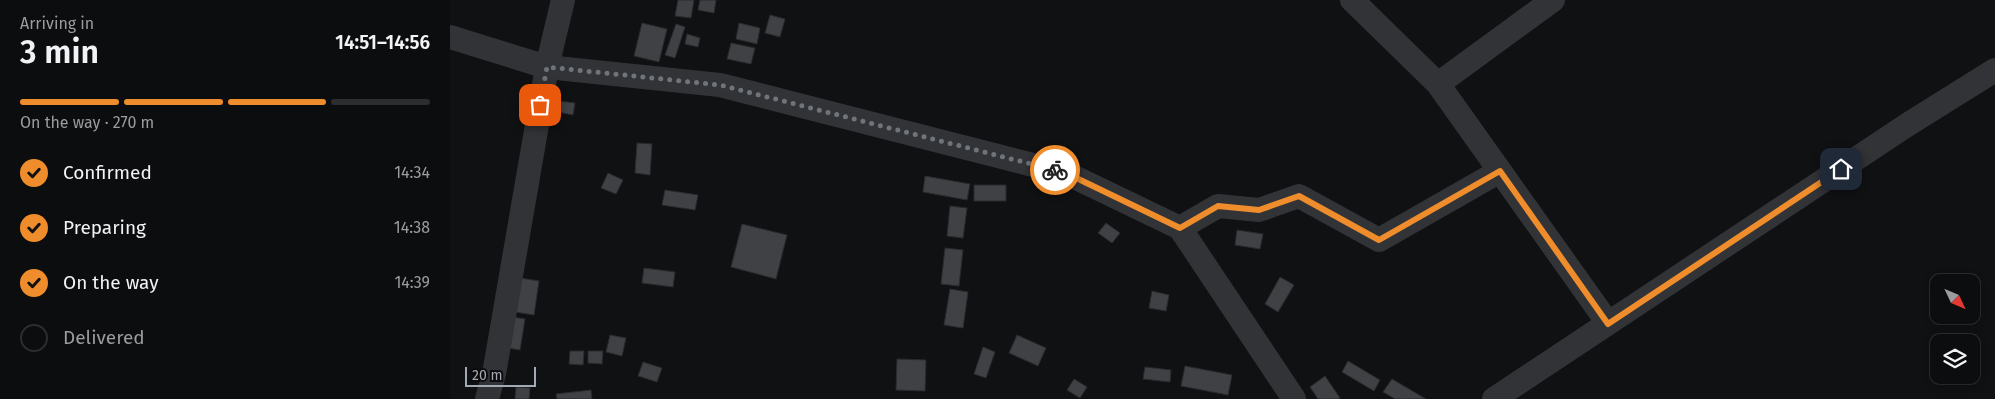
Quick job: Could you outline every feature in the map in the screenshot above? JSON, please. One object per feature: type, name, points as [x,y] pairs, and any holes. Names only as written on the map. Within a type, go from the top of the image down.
[{"type":"street","points":[[487,399],[494,374],[547,67],[563,0]]},
{"type":"street","points":[[1352,0],[1438,84],[1608,324]]},
{"type":"street","points":[[1438,84],[1553,0]]},
{"type":"street","points":[[450,37],[547,67],[720,85],[1068,174],[1180,228],[1294,399]]},
{"type":"street","points":[[1494,399],[1907,125],[1995,70]]},
{"type":"street","points":[[1180,228],[1218,206],[1259,210],[1299,196],[1379,240],[1500,171]]},
{"type":"building","points":[[678,0],[694,0],[691,18],[675,16]]},
{"type":"building","points":[[700,0],[716,0],[714,13],[698,10]]},
{"type":"building","points":[[770,15],[785,19],[780,37],[765,33]]},
{"type":"building","points":[[642,23],[667,29],[659,62],[634,56]]},
{"type":"building","points":[[739,23],[760,28],[757,44],[736,39]]},
{"type":"building","points":[[676,24],[685,27],[675,58],[665,55]]},
{"type":"building","points":[[687,34],[700,38],[698,47],[685,44]]},
{"type":"building","points":[[731,43],[755,48],[751,64],[727,59]]},
{"type":"building","points":[[559,101],[575,103],[573,115],[558,112]]},
{"type":"building","points":[[637,143],[652,144],[650,175],[635,173]]},
{"type":"building","points":[[608,173],[623,180],[616,194],[601,188]]},
{"type":"building","points":[[925,176],[970,184],[967,200],[923,192]]},
{"type":"building","points":[[974,185],[1006,185],[1006,201],[974,201]]},
{"type":"building","points":[[665,190],[698,195],[695,210],[662,205]]},
{"type":"building","points":[[950,206],[967,208],[963,238],[947,236]]},
{"type":"building","points":[[1106,223],[1120,233],[1112,243],[1098,233]]},
{"type":"building","points":[[742,224],[787,235],[776,279],[731,267]]},
{"type":"building","points":[[1237,230],[1263,234],[1260,249],[1235,245]]},
{"type":"building","points":[[945,248],[963,250],[959,286],[941,284]]},
{"type":"building","points":[[644,268],[675,272],[673,287],[642,283]]},
{"type":"building","points":[[1280,277],[1294,285],[1278,312],[1265,304]]},
{"type":"building","points":[[520,278],[539,281],[534,315],[515,312]]},
{"type":"building","points":[[950,289],[968,292],[963,328],[944,325]]},
{"type":"building","points":[[1152,291],[1169,295],[1166,311],[1149,308]]},
{"type":"building","points":[[513,317],[525,319],[520,350],[508,348]]},
{"type":"building","points":[[610,335],[626,338],[622,356],[606,352]]},
{"type":"building","points":[[1017,335],[1046,348],[1038,366],[1009,353]]},
{"type":"building","points":[[983,347],[995,352],[986,378],[974,374]]},
{"type":"building","points":[[570,351],[584,351],[583,365],[569,364]]},
{"type":"building","points":[[588,351],[603,351],[602,364],[588,363]]},
{"type":"building","points":[[897,359],[926,360],[925,391],[896,390]]},
{"type":"building","points":[[1348,361],[1380,380],[1374,391],[1342,372]]},
{"type":"building","points":[[643,362],[662,368],[657,382],[638,376]]},
{"type":"building","points":[[1185,366],[1232,375],[1228,395],[1181,386]]},
{"type":"building","points":[[1145,367],[1171,370],[1170,382],[1143,379]]},
{"type":"building","points":[[1325,376],[1340,398],[1318,399],[1310,387]]},
{"type":"building","points":[[1074,379],[1087,387],[1080,398],[1067,390]]},
{"type":"building","points":[[1392,379],[1426,399],[1395,399],[1383,392]]},
{"type":"building","points":[[516,387],[530,388],[529,399],[515,399]]},
{"type":"building","points":[[591,390],[592,399],[557,399],[556,394]]},
{"type":"way so far","points":[[540,105],[547,67],[720,85],[1055,170]]},
{"type":"route","points":[[1055,170],[1068,174],[1180,228],[1218,206],[1259,210],[1299,196],[1379,240],[1500,171],[1608,324],[1841,169]]}]
